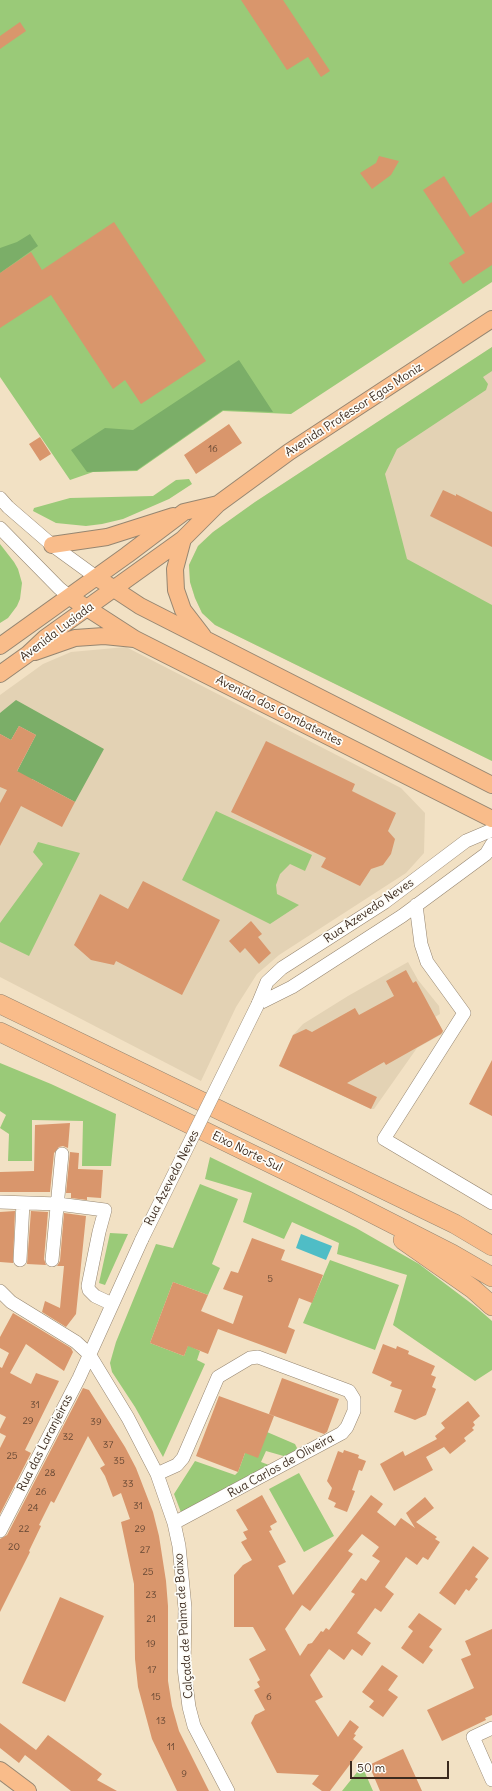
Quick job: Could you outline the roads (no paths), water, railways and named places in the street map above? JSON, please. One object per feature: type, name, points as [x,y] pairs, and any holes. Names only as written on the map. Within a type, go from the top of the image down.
[{"type":"highway","points":[[0,1004],[164,1082],[492,1242]]},
{"type":"highway","name":"Eixo Norte-Sul","points":[[0,1032],[348,1201],[452,1254],[492,1277]]},
{"type":"highway","points":[[0,1045],[112,1086]]},
{"type":"highway","points":[[348,1201],[473,1289],[492,1306]]},
{"type":"highway","points":[[475,1235],[492,1246]]},
{"type":"main road","name":"Avenida Professor Egas Moniz","points":[[114,590],[183,539],[218,504],[289,452],[492,319]]},
{"type":"main road","name":"Avenida Professor Egas Moniz","points":[[96,578],[184,512],[218,504]]},
{"type":"main road","points":[[52,545],[107,537],[184,512]]},
{"type":"main road","points":[[183,539],[175,569],[176,590],[183,610],[205,638]]},
{"type":"main road","points":[[96,578],[140,606],[492,785]]},
{"type":"main road","name":"Avenida Lusíada","points":[[0,646],[96,578]]},
{"type":"main road","name":"Avenida Lusíada","points":[[0,674],[28,654],[45,638],[114,590]]},
{"type":"main road","name":"Avenida dos Combatentes","points":[[70,597],[135,639],[492,819]]},
{"type":"main road","points":[[28,654],[75,638],[104,636],[135,639]]},
{"type":"main road","points":[[0,1770],[28,1791]]},
{"type":"street","points":[[0,498],[8,507],[52,545],[96,578]]},
{"type":"street","points":[[0,528],[59,588],[70,597]]},
{"type":"street","name":"Rua Azevedo Neves","points":[[89,1354],[142,1239],[258,1004],[267,982],[282,968],[385,902],[466,841],[492,830]]},
{"type":"street","name":"Rua Azevedo Neves","points":[[258,1004],[292,987],[416,905],[486,854],[492,844]]},
{"type":"street","name":"Rua Azevedo Neves","points":[[416,905],[422,944],[427,962],[464,1013],[384,1139],[492,1203]]},
{"type":"street","points":[[52,1260],[62,1154]]},
{"type":"street","points":[[0,1202],[58,1204],[105,1210],[88,1286],[89,1290],[95,1296],[112,1304]]},
{"type":"street","points":[[20,1260],[23,1203]]},
{"type":"street","name":"Calçada de Palma de Baixo","points":[[0,1291],[12,1302],[76,1342],[89,1354],[132,1424],[157,1474],[174,1523],[179,1546],[184,1592],[184,1668],[186,1691],[194,1726],[228,1791]]},
{"type":"street","name":"Rua das Laranjeiras","points":[[0,1531],[89,1354]]},
{"type":"street","name":"Rua Carlos de Oliveira","points":[[157,1474],[177,1465],[183,1458],[218,1377],[253,1357],[349,1391],[355,1403],[354,1411],[348,1426],[342,1432],[174,1523]]},
{"type":"street","points":[[492,1728],[473,1736],[492,1780]]},
{"type":"water","points":[[301,1234],[332,1246],[326,1260],[296,1248]]}]
